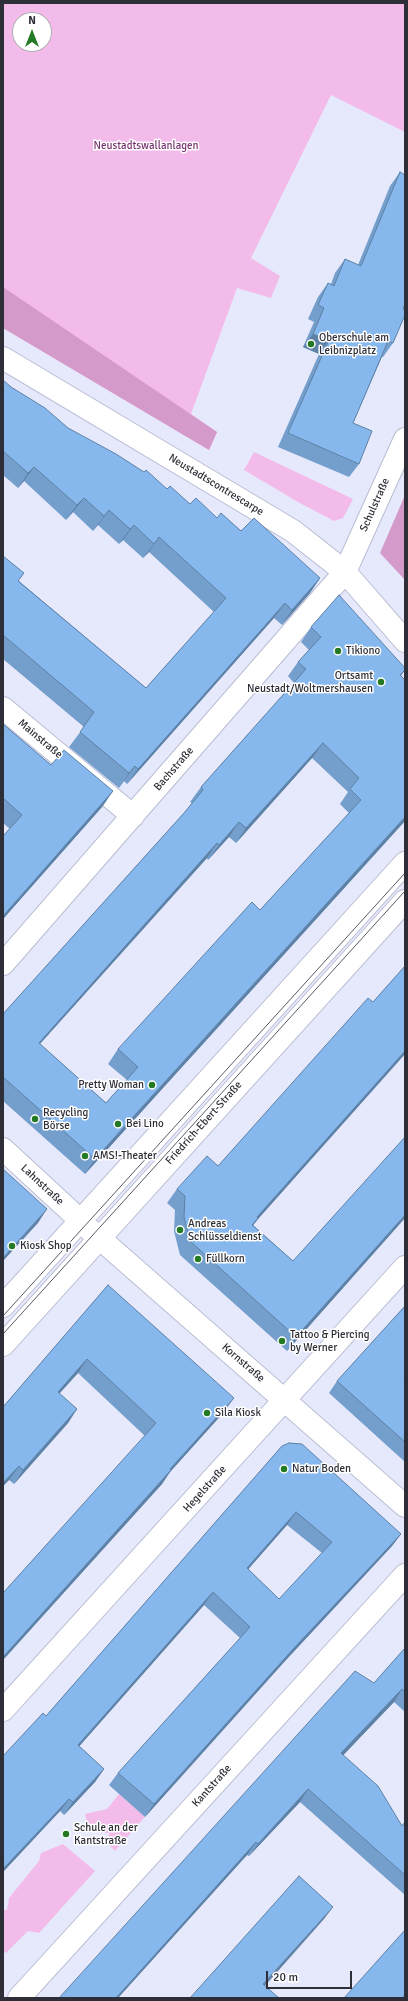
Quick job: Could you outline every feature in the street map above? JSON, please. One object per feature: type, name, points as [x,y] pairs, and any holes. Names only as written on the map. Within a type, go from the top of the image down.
[{"type":"street","name":"Neustadtscontrescarpe","points":[[3,358],[293,531],[345,572],[405,640]]},
{"type":"street","name":"Schulstraße","points":[[345,572],[405,439]]},
{"type":"street","name":"Bachstraße","points":[[3,964],[345,572]]},
{"type":"street","name":"Mainstraße","points":[[3,708],[133,816]]},
{"type":"street","points":[[3,1306],[405,863]]},
{"type":"street","name":"Friedrich-Ebert-Straße","points":[[3,1345],[405,901]]},
{"type":"street","name":"Lahnstraße","points":[[3,1149],[81,1221]]},
{"type":"street","name":"Kornstraße","points":[[81,1221],[405,1506]]},
{"type":"street","name":"Hegelstraße","points":[[3,1710],[286,1400],[405,1267]]},
{"type":"street","name":"Kantstraße","points":[[19,1998],[405,1575]]},
{"type":"green space","name":"Neustadtswallanlagen","points":[[3,3],[405,3],[405,132],[331,95],[251,258],[280,276],[271,298],[237,288],[191,414],[217,432],[209,450],[3,328]]},
{"type":"green space","points":[[254,452],[353,499],[343,518],[334,521],[298,502],[244,470]]},
{"type":"green space","points":[[119,1794],[145,1817],[115,1851],[109,1845],[109,1833],[89,1831],[85,1814],[107,1809]]},
{"type":"green space","points":[[63,1844],[95,1871],[39,1933],[28,1931],[6,1953],[3,1951],[3,1910],[7,1910],[9,1898],[39,1861],[41,1853]]},
{"type":"shaded area","points":[[3,287],[217,432],[209,450],[3,328]]},
{"type":"shaded area","points":[[405,495],[405,580],[380,553]]},
{"type":"building","points":[[400,172],[405,175],[405,303],[403,309],[405,310],[405,315],[393,343],[388,341],[353,423],[372,431],[359,464],[288,433],[329,340],[313,334],[324,308],[318,305],[328,283],[334,286],[345,259],[361,266]]},
{"type":"building","points":[[3,380],[11,387],[45,408],[68,428],[116,454],[144,472],[146,470],[167,489],[170,486],[190,504],[196,498],[217,518],[221,513],[241,531],[254,518],[320,578],[292,610],[285,603],[138,769],[135,766],[129,773],[80,732],[94,712],[3,635],[3,556],[24,573],[18,581],[146,688],[226,598],[159,537],[154,544],[134,525],[130,529],[109,510],[104,516],[84,498],[77,505],[34,467],[28,473],[3,451]]},
{"type":"building","points":[[339,595],[405,668],[400,675],[405,680],[405,817],[95,1159],[3,1077],[3,1014],[184,813],[203,790],[201,787],[306,669],[298,662],[321,637],[311,627]],"holes":[[[323,743],[359,778],[350,789],[361,800],[260,910],[252,902],[118,1049],[138,1067],[106,1103],[39,1043],[217,843],[219,845],[239,822],[246,828]]]},
{"type":"building","points":[[3,724],[51,765],[64,750],[113,791],[3,916],[3,836],[22,815],[3,798]]},
{"type":"building","points":[[405,966],[405,1051],[257,1217],[258,1218],[252,1225],[293,1261],[405,1137],[405,1215],[296,1337],[190,1241],[184,1217],[185,1196],[177,1189],[207,1156],[218,1166],[368,998],[373,1002]]},
{"type":"building","points":[[3,1169],[47,1209],[3,1258]]},
{"type":"building","points":[[108,1285],[234,1398],[3,1657],[3,1593],[156,1423],[87,1359],[58,1392],[77,1409],[23,1470],[19,1466],[3,1483],[3,1407]]},
{"type":"building","points":[[405,1306],[404,1381],[405,1442],[337,1381]]},
{"type":"building","points":[[289,1443],[302,1444],[401,1534],[294,1648],[154,1804],[118,1773],[250,1627],[213,1592],[78,1745],[104,1769],[73,1802],[69,1799],[3,1869],[3,1756],[43,1713],[46,1716],[282,1446]],"holes":[[[296,1512],[332,1542],[279,1599],[247,1568]]]},
{"type":"building","points":[[405,1648],[405,1692],[402,1689],[341,1753],[378,1786],[402,1826],[405,1822],[405,1875],[308,1789],[258,1844],[256,1842],[116,1998],[59,1998],[355,1671],[374,1683]]},
{"type":"building","points":[[299,1876],[333,1907],[263,1984],[279,1998],[190,1998]]},
{"type":"building","points":[[405,1930],[405,1994],[402,1998],[344,1998]]},
{"type":"tram line","points":[[3,1316],[405,873]]},
{"type":"tram line","points":[[3,1334],[405,891]]},
{"type":"place","name":"Oberschule am Leibnizplatz","points":[[311,344]]},
{"type":"place","name":"Tikiono","points":[[338,651]]},
{"type":"place","name":"Ortsamt Neustadt/Woltmershausen","points":[[381,682]]},
{"type":"place","name":"Pretty Woman","points":[[152,1085]]},
{"type":"place","name":"Recycling Börse","points":[[35,1119]]},
{"type":"place","name":"Bei Lino","points":[[118,1124]]},
{"type":"place","name":"AMS!-Theater","points":[[85,1156]]},
{"type":"place","name":"Andreas Schlüsseldienst","points":[[180,1230]]},
{"type":"place","name":"Kiosk Shop","points":[[12,1246]]},
{"type":"place","name":"Füllkorn","points":[[198,1259]]},
{"type":"place","name":"Tattoo & Piercing by Werner","points":[[282,1341]]},
{"type":"place","name":"Sila Kiosk","points":[[207,1413]]},
{"type":"place","name":"Natur Boden","points":[[284,1469]]},
{"type":"place","name":"Schule an der Kantstraße","points":[[66,1834]]}]
